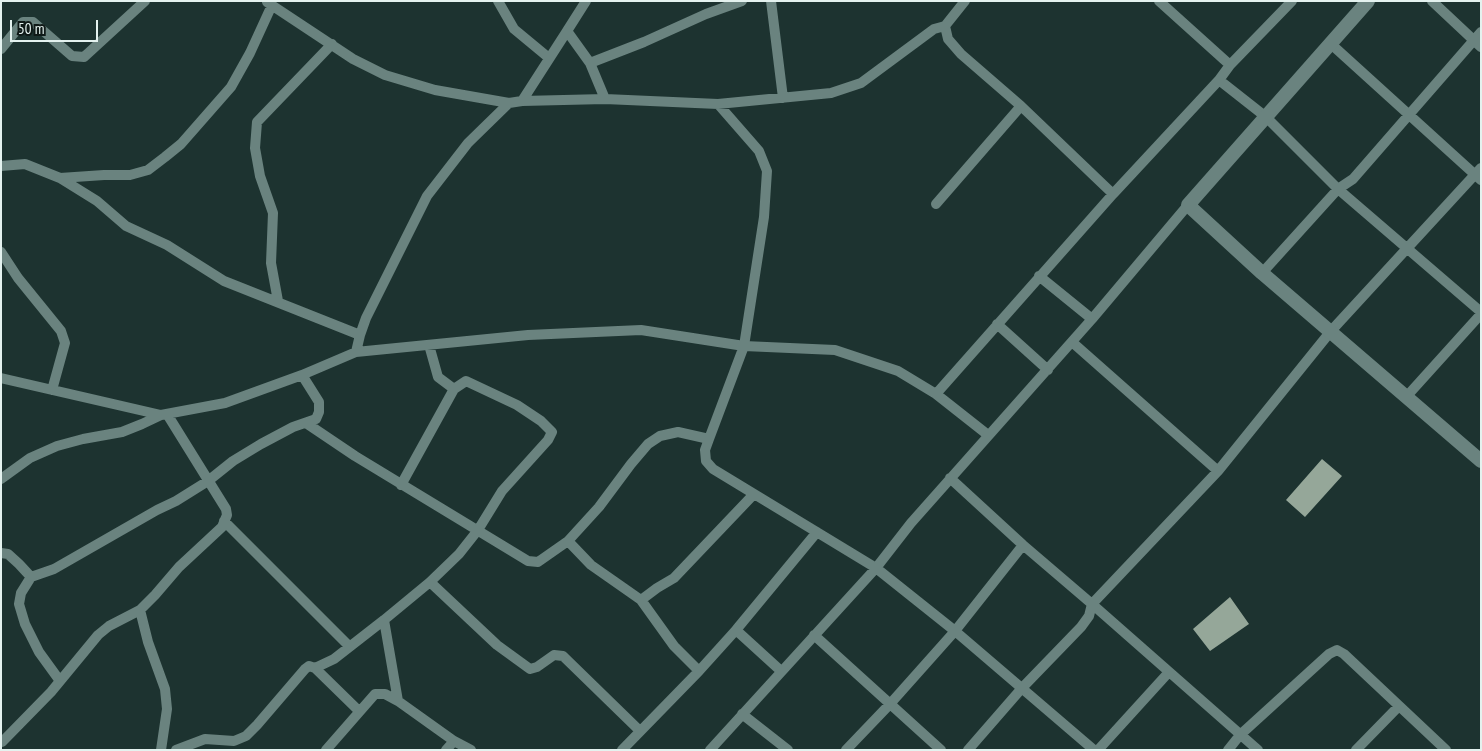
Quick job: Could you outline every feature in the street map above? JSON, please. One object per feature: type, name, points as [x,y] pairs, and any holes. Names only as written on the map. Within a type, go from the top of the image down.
[{"type":"street","points":[[1,49],[23,22],[33,22],[72,56],[84,58],[145,1]]},
{"type":"street","points":[[498,1],[514,29],[549,58]]},
{"type":"street","points":[[522,101],[586,1]]},
{"type":"street","points":[[590,63],[644,42],[706,14],[742,1]]},
{"type":"street","points":[[771,1],[783,98]]},
{"type":"street","points":[[60,178],[130,174],[148,170],[181,144],[231,87],[250,53],[269,3],[352,59],[385,75],[435,90],[509,103],[605,99],[718,104],[831,93],[861,82],[934,29],[945,26],[965,1]]},
{"type":"street","points":[[1158,1],[1230,65]]},
{"type":"street","points":[[936,394],[1113,194],[1219,80],[1230,65],[1292,1]]},
{"type":"street","points":[[710,750],[876,568],[950,478],[1048,370],[1188,205],[1368,1]]},
{"type":"street","points":[[1262,273],[1338,189],[1353,179],[1409,114],[1478,40],[1432,1]]},
{"type":"street","points":[[945,26],[948,39],[961,54],[1021,106],[1113,194]]},
{"type":"street","points":[[566,31],[590,63],[605,99]]},
{"type":"street","points":[[278,301],[271,263],[273,213],[260,176],[255,148],[257,122],[332,44]]},
{"type":"street","points":[[968,750],[1022,688],[1081,627],[1089,616],[1092,604],[1218,471],[1331,331],[1479,174],[1331,44]]},
{"type":"street","points":[[1219,80],[1266,117],[1338,189],[1481,313],[1407,396]]},
{"type":"street","points":[[356,352],[360,335],[370,310],[427,196],[468,143],[509,103]]},
{"type":"street","points":[[718,104],[759,151],[767,171],[764,217],[744,346],[705,450],[706,461],[713,470],[876,568],[955,631],[1096,750],[1170,672]]},
{"type":"street","points":[[936,204],[1021,106]]},
{"type":"street","points":[[1,166],[25,164],[60,178],[97,201],[126,226],[167,245],[224,281],[360,335]]},
{"type":"street","points":[[1188,205],[1262,273],[1481,461]]},
{"type":"street","points":[[1,252],[18,278],[61,332],[65,343],[52,390]]},
{"type":"street","points":[[1040,276],[1092,319]]},
{"type":"street","points":[[997,324],[1048,370]]},
{"type":"street","points":[[1,479],[30,458],[58,446],[122,432],[164,415],[225,403],[302,375],[356,352],[528,335],[641,330],[744,346],[835,350],[898,371],[936,394],[988,435]]},
{"type":"street","points":[[1072,342],[1218,471]]},
{"type":"street","points":[[429,345],[438,377],[454,389]]},
{"type":"street","points":[[60,681],[39,652],[25,624],[19,604],[21,593],[31,577],[54,569],[176,501],[261,444],[293,427],[316,419],[319,412],[319,402],[302,375]]},
{"type":"street","points":[[1,378],[164,415],[208,481],[226,510],[227,515],[222,526],[179,567],[140,610],[109,626],[98,636],[52,692],[4,744]]},
{"type":"street","points":[[316,668],[334,659],[384,620],[430,582],[459,554],[478,530],[502,491],[548,440],[552,432],[541,421],[517,406],[466,382],[454,389],[401,485]]},
{"type":"street","points":[[306,423],[401,485],[528,561],[538,562],[568,541],[599,506],[648,444],[660,436],[678,432],[709,439]]},
{"type":"street","points":[[950,478],[1022,545],[1258,750]]},
{"type":"street","points":[[641,600],[674,578],[754,494]]},
{"type":"street","points":[[224,522],[349,646]]},
{"type":"street","points":[[622,750],[736,630],[817,532]]},
{"type":"street","points":[[568,541],[591,566],[641,600],[674,646],[699,671]]},
{"type":"street","points":[[846,750],[955,631],[1022,545]]},
{"type":"street","points":[[1,553],[8,554],[31,577]]},
{"type":"street","points":[[430,582],[497,645],[530,669],[537,667],[554,655],[563,656],[640,731]]},
{"type":"street","points":[[140,610],[148,642],[165,689],[167,709],[161,750]]},
{"type":"street","points":[[384,620],[398,700]]},
{"type":"street","points":[[736,630],[781,671]]},
{"type":"street","points":[[814,635],[941,750]]},
{"type":"street","points":[[1228,750],[1240,735],[1328,654],[1337,650],[1344,654],[1446,750]]},
{"type":"street","points":[[176,750],[205,740],[234,741],[246,736],[305,668],[309,666],[316,668],[360,711]]},
{"type":"street","points":[[326,750],[375,694],[385,694],[398,700],[471,750]]},
{"type":"street","points":[[1356,750],[1399,706]]},
{"type":"street","points":[[742,714],[788,750]]},
{"type":"street","points":[[446,750],[454,740]]},
{"type":"building","points":[[1322,459],[1342,476],[1305,517],[1286,500]]},
{"type":"building","points":[[1230,597],[1249,624],[1210,651],[1193,629]]}]
